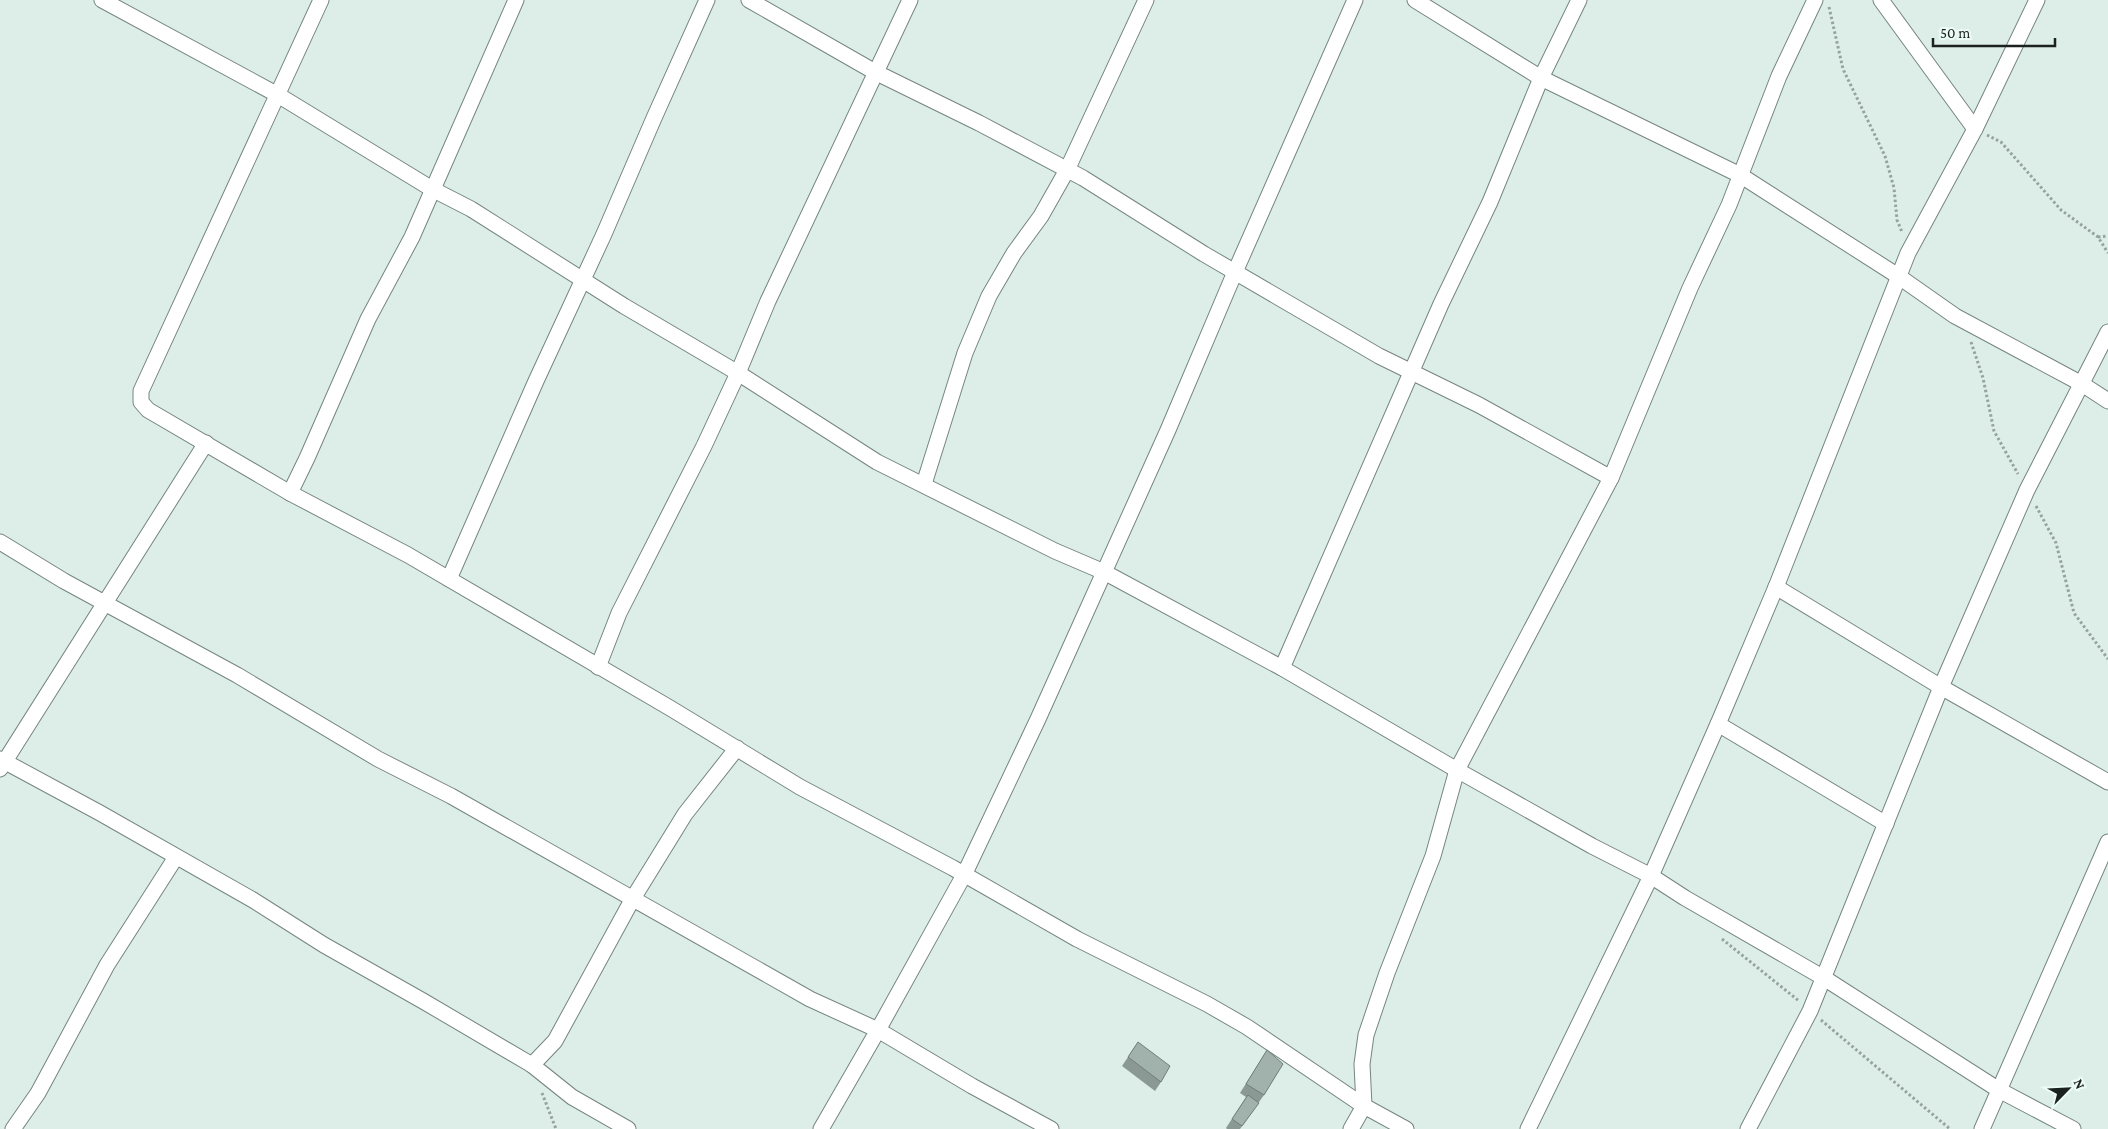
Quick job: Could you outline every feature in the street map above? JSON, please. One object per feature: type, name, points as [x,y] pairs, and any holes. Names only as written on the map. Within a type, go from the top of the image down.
[{"type":"street","points":[[321,0],[141,391],[141,402],[148,410],[290,493],[408,555],[800,787],[1078,938],[1207,1004],[1364,1106],[1406,1129]]},
{"type":"street","points":[[290,493],[368,319],[412,237],[516,0]]},
{"type":"street","points":[[449,579],[707,0]]},
{"type":"street","points":[[749,0],[875,72],[979,123],[1105,190],[1235,272],[1379,356],[1479,405],[1611,478]]},
{"type":"street","points":[[598,668],[619,613],[704,446],[738,373],[768,301],[910,0]]},
{"type":"street","points":[[924,484],[965,354],[983,310],[1014,253],[1041,216],[1067,170],[1146,0]]},
{"type":"street","points":[[821,1129],[964,876],[1168,430],[1235,272],[1356,0]]},
{"type":"street","points":[[1414,0],[1541,78],[1740,175],[1898,276],[1955,316],[2082,384],[2108,401]]},
{"type":"street","points":[[1282,668],[1441,304],[1490,202],[1541,78],[1579,0]]},
{"type":"street","points":[[1350,1129],[1364,1106],[1362,1064],[1366,1035],[1387,973],[1433,856],[1457,770],[1611,478],[1690,288],[1729,206],[1779,76],[1815,0]]},
{"type":"street","points":[[1881,0],[1975,129]]},
{"type":"street","points":[[1528,1129],[1651,876],[1718,724],[1776,586],[1908,253],[1975,129],[2037,0]]},
{"type":"street","points":[[112,2],[278,95],[432,189],[471,209],[583,280],[738,373],[870,457],[1055,551],[1104,572],[1282,668],[1457,770],[1592,846],[1651,876],[1685,898],[1824,978],[1999,1090],[2073,1129]]},
{"type":"street","points":[[1748,1129],[1810,1011],[1941,687],[2027,490],[2108,332]]},
{"type":"street","points":[[206,443],[141,549],[2,763],[116,821],[253,900],[324,945],[532,1065],[572,1097],[628,1129]]},
{"type":"street","points":[[0,542],[26,560],[237,675],[378,759],[451,796],[810,999],[878,1030],[972,1086],[1051,1129]]},
{"type":"street","points":[[1776,586],[1941,687],[2108,782]]},
{"type":"street","points":[[1718,724],[1886,824]]},
{"type":"street","points":[[532,1065],[555,1040],[632,900],[685,814],[737,748]]},
{"type":"street","points":[[1982,1129],[2108,842]]},
{"type":"street","points":[[13,1129],[38,1094],[106,965],[176,857]]},
{"type":"path","points":[[1975,129],[2001,142],[2061,210],[2098,237],[2108,253]]},
{"type":"path","points":[[2098,237],[2108,236]]},
{"type":"path","points":[[542,1092],[556,1129]]},
{"type":"building","points":[[1138,1042],[1170,1066],[1161,1082],[1128,1057]]},
{"type":"building","points":[[1267,1050],[1283,1064],[1264,1095],[1246,1084]]},
{"type":"building","points":[[1248,1095],[1259,1103],[1242,1126],[1232,1119]]}]
